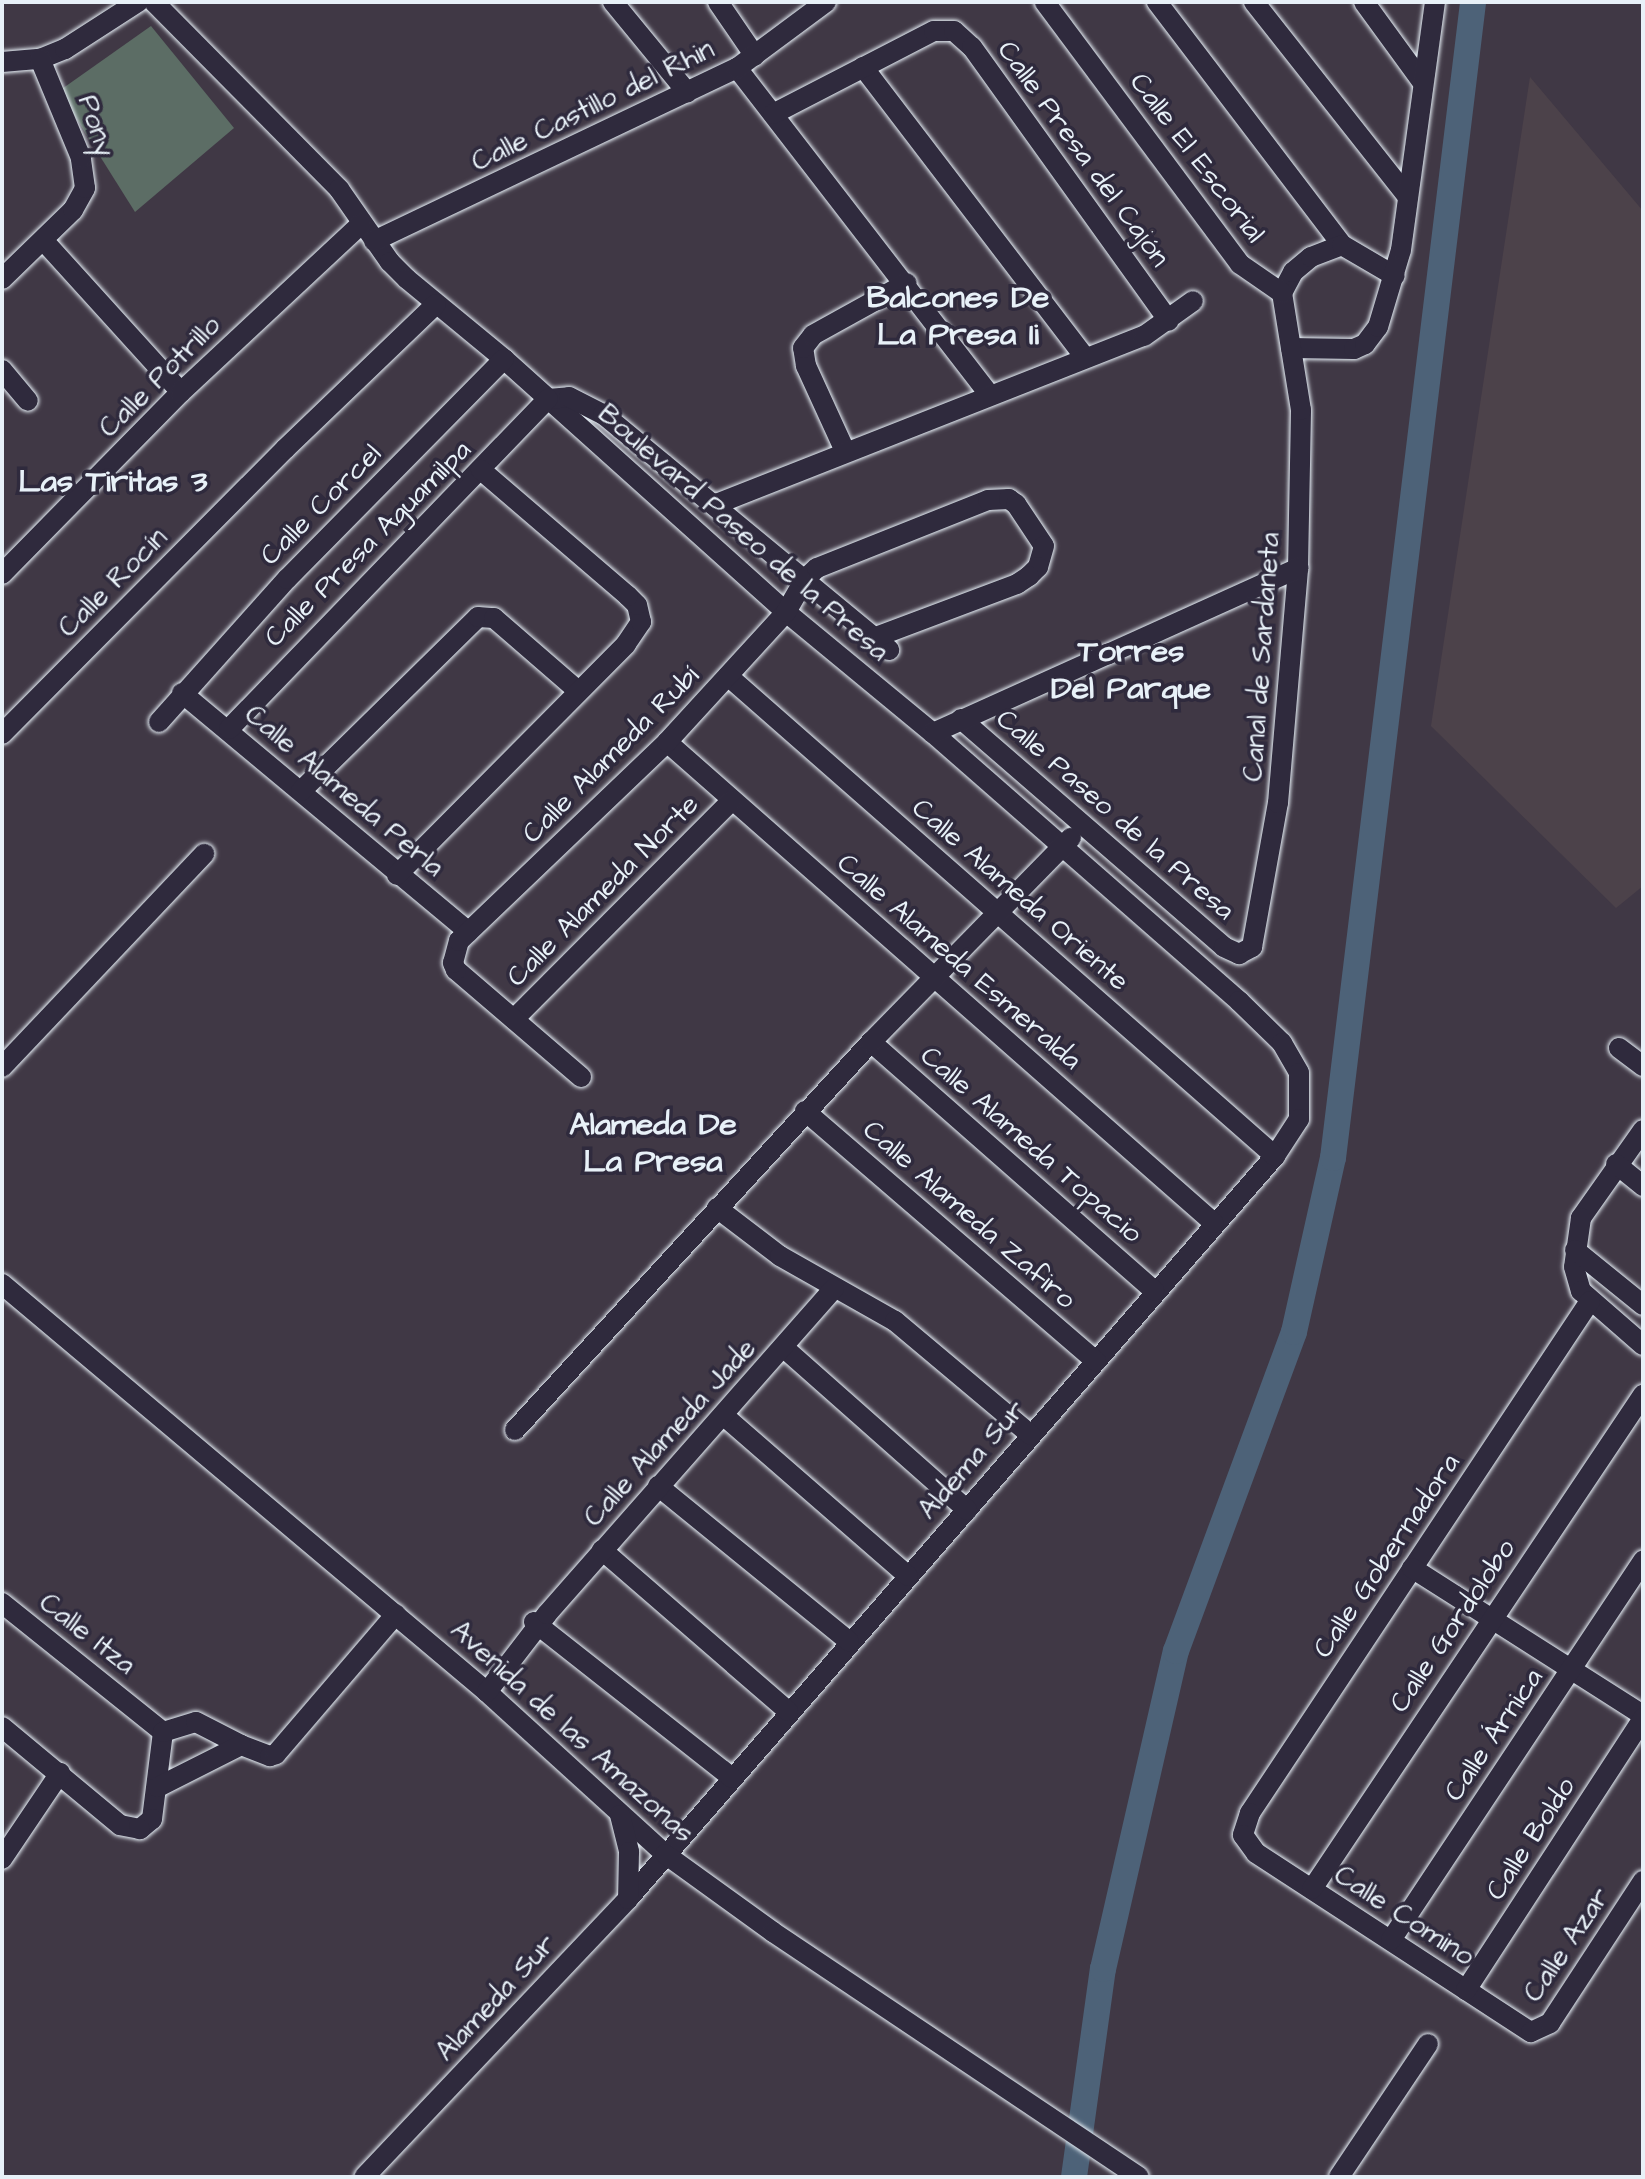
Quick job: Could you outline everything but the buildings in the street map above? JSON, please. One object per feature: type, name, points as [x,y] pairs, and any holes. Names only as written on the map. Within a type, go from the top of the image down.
[{"type":"street","points":[[2,62],[40,59],[78,41],[138,2]]},
{"type":"street","name":"Boulevard Paseo de la Presa","points":[[154,2],[339,189],[390,262],[504,359],[786,612],[933,733],[1262,1021],[1295,1062],[1301,1093]]},
{"type":"street","points":[[613,2],[687,92]]},
{"type":"street","points":[[718,2],[755,56]]},
{"type":"street","name":"Calle Castillo del Rhin","points":[[374,241],[737,68],[826,2]]},
{"type":"street","name":"Calle El Escorial","points":[[1045,2],[1240,264],[1282,293]]},
{"type":"street","points":[[1157,2],[1342,245],[1395,276]]},
{"type":"street","points":[[1254,2],[1407,196]]},
{"type":"street","points":[[1364,2],[1423,83]]},
{"type":"street","points":[[1342,245],[1311,257],[1293,272],[1282,293],[1291,348],[1354,349],[1374,334],[1395,276],[1435,2]]},
{"type":"street","name":"Calle Presa del Cajón","points":[[773,114],[934,31],[954,31],[964,37],[1169,321]]},
{"type":"street","name":"Pony","points":[[2,279],[73,210],[85,188],[81,158],[40,59]]},
{"type":"street","points":[[863,67],[1085,357]]},
{"type":"street","points":[[737,68],[907,283],[990,395]]},
{"type":"street","name":"Calle Potrillo","points":[[2,574],[181,392],[361,224]]},
{"type":"street","points":[[43,240],[181,392]]},
{"type":"street","points":[[845,451],[806,366],[803,348],[813,335],[907,283]]},
{"type":"street","points":[[714,505],[1144,336],[1193,301]]},
{"type":"street","name":"Calle Rocín","points":[[2,734],[285,449],[436,304]]},
{"type":"street","name":"Canal de Sardaneta","points":[[1232,952],[1246,952],[1256,940],[1272,848],[1287,727],[1298,568],[1301,410],[1291,348]]},
{"type":"street","name":"Calle Corcel","points":[[159,722],[287,579],[504,359]]},
{"type":"street","points":[[2,370],[28,401]]},
{"type":"street","points":[[548,399],[569,397],[594,408],[881,644],[1017,584],[1038,567],[1044,546],[1016,504],[1009,499],[988,500],[836,558],[805,579]]},
{"type":"street","name":"Calle Presa Aguamilpa","points":[[229,729],[548,399]]},
{"type":"street","points":[[397,875],[637,631],[641,614],[637,605],[481,470]]},
{"type":"street","points":[[933,733],[1298,568]]},
{"type":"street","name":"Calle Alameda Rubí","points":[[514,1019],[463,977],[453,963],[459,941],[667,742],[786,612],[805,579]]},
{"type":"street","points":[[301,791],[478,617],[494,618],[577,690]]},
{"type":"street","name":"Calle Alameda Oriente","points":[[728,676],[1275,1156]]},
{"type":"street","name":"Calle Alameda Perla","points":[[182,693],[229,729],[397,875],[469,932]]},
{"type":"street","name":"Calle Paseo de la Presa","points":[[961,719],[1084,829],[1232,952]]},
{"type":"street","name":"Calle Alameda Esmeralda","points":[[667,742],[1214,1223]]},
{"type":"street","name":"Calle Alameda Norte","points":[[514,1019],[731,801]]},
{"type":"street","points":[[515,1430],[805,1111],[1061,844],[1084,829]]},
{"type":"street","points":[[2,1067],[204,854]]},
{"type":"street","points":[[514,1019],[581,1077]]},
{"type":"street","name":"Calle Alameda Topacio","points":[[871,1042],[1154,1291]]},
{"type":"street","points":[[1619,1048],[1643,1066]]},
{"type":"street","name":"Aldema Sur","points":[[665,1854],[1275,1156],[1295,1128],[1301,1093]]},
{"type":"street","name":"Calle Alameda Zafiro","points":[[805,1111],[1096,1361]]},
{"type":"street","points":[[1643,1130],[1616,1164],[1581,1218],[1575,1250],[1575,1279],[1590,1301],[1643,1345]]},
{"type":"street","points":[[1616,1164],[1643,1186]]},
{"type":"street","points":[[717,1208],[780,1256],[895,1321],[1031,1435]]},
{"type":"street","points":[[1575,1250],[1643,1305]]},
{"type":"street","name":"Avenida de las Amazonas","points":[[2,1284],[396,1614],[665,1854],[773,1932],[1139,2177]]},
{"type":"street","name":"Calle Alameda Jade","points":[[482,1688],[834,1289]]},
{"type":"street","name":"Calle Gobernadora","points":[[1248,1845],[1243,1835],[1250,1813],[1590,1301]]},
{"type":"street","points":[[783,1347],[967,1510]]},
{"type":"street","name":"Calle Gordolobo","points":[[1312,1889],[1643,1395]]},
{"type":"street","points":[[723,1415],[908,1576]]},
{"type":"street","points":[[658,1486],[849,1641]]},
{"type":"street","points":[[602,1550],[788,1711]]},
{"type":"street","name":"Calle Árnica","points":[[1391,1940],[1643,1560]]},
{"type":"street","points":[[1412,1568],[1643,1716]]},
{"type":"street","name":"Calle Itza","points":[[2,1603],[163,1732]]},
{"type":"street","points":[[2,1727],[106,1814],[132,1830],[140,1829],[152,1819],[163,1732],[196,1722],[270,1756],[281,1749],[396,1614]]},
{"type":"street","points":[[540,1621],[732,1778]]},
{"type":"street","name":"Calle Boldo","points":[[1466,1990],[1643,1716]]},
{"type":"street","points":[[158,1787],[241,1745]]},
{"type":"street","points":[[5,1847],[60,1773]]},
{"type":"street","points":[[620,1815],[629,1852],[628,1899]]},
{"type":"street","name":"Calle Comino","points":[[1248,1845],[1531,2032]]},
{"type":"street","name":"Alameda Sur","points":[[364,2177],[628,1899],[665,1854]]},
{"type":"street","name":"Calle Azar","points":[[1531,2032],[1550,2023],[1635,1909],[1643,1881]]},
{"type":"street","points":[[1339,2177],[1428,2044]]},
{"type":"shaded area","points":[[1530,77],[1643,211],[1643,886],[1616,908],[1431,726]]},
{"type":"green space","points":[[151,26],[234,128],[135,212],[59,91]]},
{"type":"waterway","points":[[1074,2177],[1103,1969],[1176,1651],[1294,1332],[1333,1158],[1473,2]]},
{"type":"district","name":"Balcones De La Presa Ii","points":[[958,318]]},
{"type":"district","name":"Las Tiritas 3","points":[[113,482]]},
{"type":"district","name":"Torres Del Parque","points":[[1131,672]]},
{"type":"district","name":"Alameda De La Presa","points":[[653,1144]]}]
